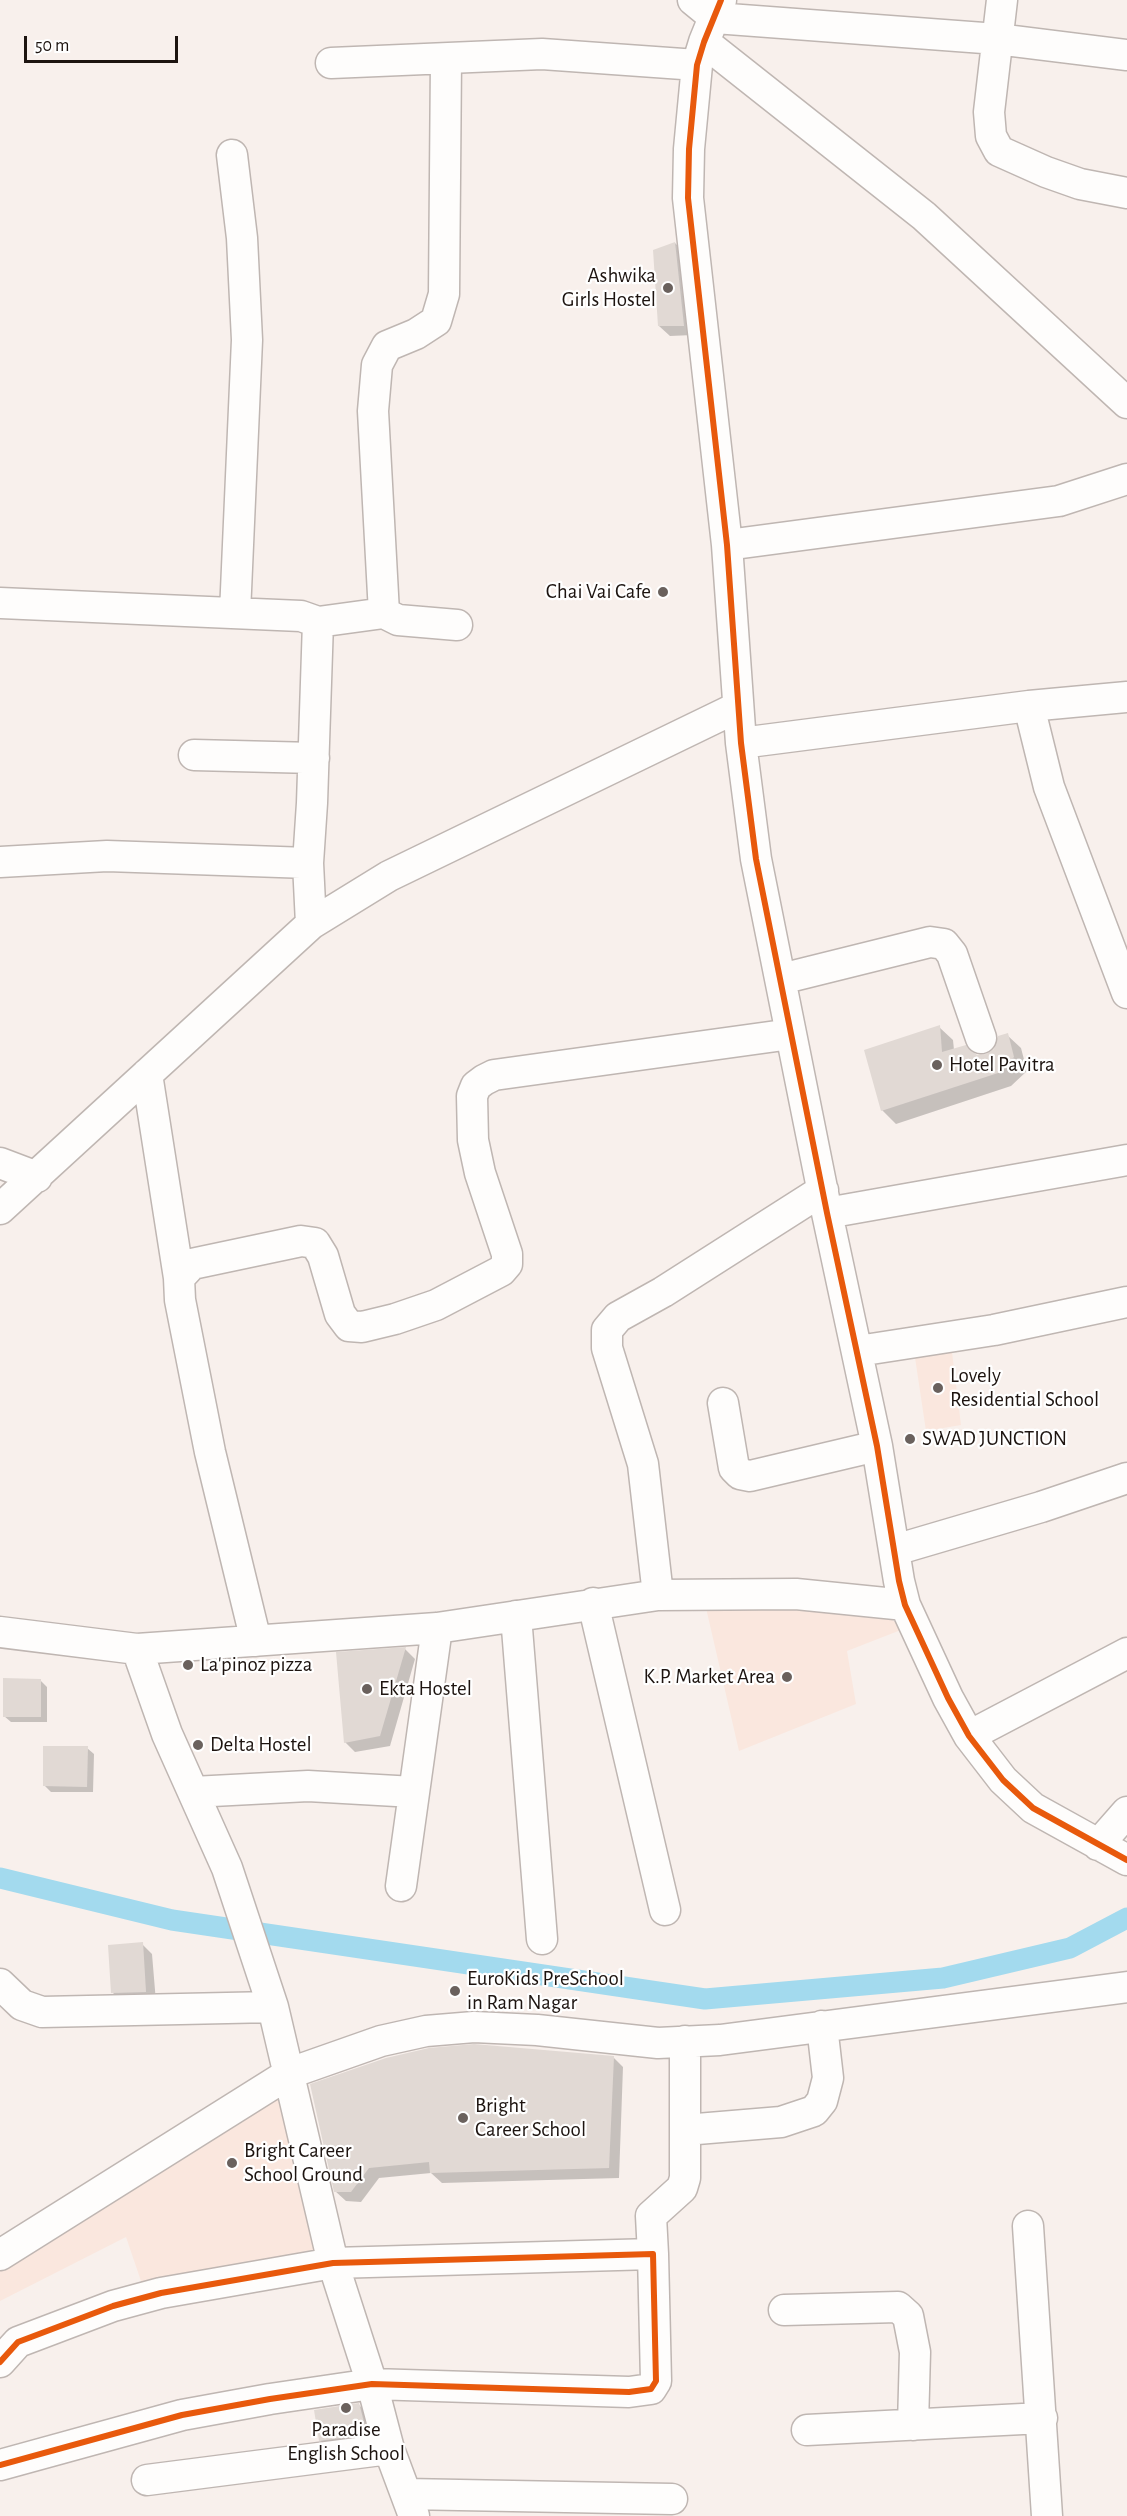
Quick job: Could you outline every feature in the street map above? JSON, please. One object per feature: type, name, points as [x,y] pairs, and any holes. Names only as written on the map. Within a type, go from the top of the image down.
[{"type":"street","points":[[1002,0],[989,112],[991,136],[999,151],[1063,178],[1127,193]]},
{"type":"street","points":[[706,25],[924,216],[1092,368],[1127,403]]},
{"type":"street","points":[[706,25],[689,149],[688,198],[728,545],[741,743],[756,859],[825,1202],[878,1446],[905,1605],[948,1698],[969,1736],[1003,1780],[1033,1808],[1127,1860]]},
{"type":"street","points":[[331,63],[542,54],[706,25],[997,39],[1127,55]]},
{"type":"street","points":[[384,613],[373,411],[377,365],[387,346],[416,334],[436,321],[444,294],[446,59]]},
{"type":"street","points":[[232,155],[242,238],[247,340],[235,614]]},
{"type":"street","points":[[728,545],[1059,501],[1127,479]]},
{"type":"street","points":[[0,603],[301,616],[318,622],[384,613],[398,620],[457,625]]},
{"type":"street","points":[[310,924],[308,863],[318,622]]},
{"type":"street","points":[[741,743],[1029,706],[1127,697]]},
{"type":"street","points":[[0,1209],[310,924],[389,876],[738,706]]},
{"type":"street","points":[[1029,706],[1049,787],[1127,993]]},
{"type":"street","points":[[194,755],[314,758]]},
{"type":"street","points":[[0,862],[125,856],[308,863]]},
{"type":"street","points":[[780,979],[930,942],[944,944],[952,954],[981,1038]]},
{"type":"street","points":[[179,1278],[192,1264],[301,1241],[315,1243],[323,1256],[340,1314],[349,1326],[362,1327],[436,1305],[501,1271],[507,1263],[507,1254],[480,1173],[473,1140],[471,1096],[476,1086],[494,1075],[791,1034]]},
{"type":"street","points":[[147,1074],[179,1278],[180,1300],[210,1452],[256,1641]]},
{"type":"street","points":[[658,1595],[643,1464],[607,1348],[607,1330],[618,1317],[825,1202],[1127,1160]]},
{"type":"street","points":[[0,1163],[37,1177]]},
{"type":"street","points":[[858,1351],[994,1330],[1127,1302]]},
{"type":"street","points":[[723,1403],[734,1468],[740,1474],[750,1476],[878,1446]]},
{"type":"street","points":[[895,1550],[1041,1507],[1127,1478]]},
{"type":"street","points":[[0,1632],[137,1649],[437,1628],[658,1595],[796,1594],[905,1605]]},
{"type":"street","points":[[593,1603],[665,1910]]},
{"type":"street","points":[[516,1616],[542,1939]]},
{"type":"street","points":[[401,1886],[437,1628]]},
{"type":"street","points":[[137,1649],[168,1734],[227,1868],[273,2007],[333,2263],[372,2384],[389,2449],[410,2505],[672,2499]]},
{"type":"street","points":[[969,1736],[1127,1653]]},
{"type":"street","points":[[193,1792],[308,1786],[414,1792]]},
{"type":"street","points":[[1098,1845],[1127,1812]]},
{"type":"street","points":[[0,1984],[22,2005],[42,2012],[273,2007]]},
{"type":"street","points":[[0,2255],[290,2073],[381,2041],[426,2031],[455,2029],[537,2030],[658,2043],[685,2042],[1127,1987]]},
{"type":"street","points":[[685,2130],[781,2122],[814,2111],[822,2101],[828,2078],[822,2026]]},
{"type":"street","points":[[0,2465],[182,2415],[270,2398],[372,2384],[630,2392],[651,2389],[656,2381],[651,2216],[682,2188],[685,2178],[685,2042]]},
{"type":"street","points":[[1028,2226],[1047,2516]]},
{"type":"street","points":[[0,2362],[18,2342],[113,2306],[161,2293],[333,2263],[653,2254]]},
{"type":"street","points":[[784,2310],[881,2306],[897,2307],[903,2311],[908,2316],[915,2352],[913,2424]]},
{"type":"street","points":[[807,2430],[1042,2418]]},
{"type":"street","points":[[147,2480],[389,2449]]},
{"type":"shaded area","name":"Lovely Residential School","points":[[951,1344],[961,1425],[926,1431],[914,1351]]},
{"type":"shaded area","name":"K.P. Market Area","points":[[869,1607],[906,1628],[847,1651],[856,1704],[739,1751],[706,1608]]},
{"type":"shaded area","name":"Bright Career School Ground","points":[[284,2090],[322,2252],[142,2284],[126,2237],[0,2301],[0,2261]]},
{"type":"building","name":"Ashwika Girls Hostel","points":[[675,242],[684,326],[658,326],[653,250]]},
{"type":"building","name":"Hotel Pavitra","points":[[940,1025],[942,1052],[966,1045],[977,1055],[986,1054],[994,1049],[998,1036],[1008,1033],[1014,1057],[998,1073],[881,1111],[864,1050]]},
{"type":"building","name":"Ekta Hostel","points":[[406,1647],[380,1736],[344,1743],[336,1652]]},
{"type":"building","points":[[3,1678],[41,1679],[41,1717],[3,1717]]},
{"type":"building","points":[[43,1746],[88,1746],[87,1787],[43,1786]]},
{"type":"building","points":[[143,1942],[146,1992],[111,1993],[108,1945]]},
{"type":"building","name":"Bright Career School","points":[[474,2044],[614,2056],[609,2168],[430,2173],[429,2162],[369,2168],[351,2192],[334,2192],[310,2084],[386,2058],[429,2048]]},
{"type":"building","points":[[359,2403],[367,2434],[319,2441],[314,2410]]},
{"type":"waterway","points":[[0,1878],[172,1920],[705,1999],[943,1978],[1070,1948],[1127,1918]]},
{"type":"cycle path","points":[[721,0],[697,65],[689,149],[688,198],[727,545],[741,743],[756,859],[827,1213],[877,1446],[899,1581],[905,1605],[948,1698],[969,1736],[1003,1780],[1033,1808],[1127,1860]]},
{"type":"cycle path","points":[[0,2362],[18,2342],[113,2306],[161,2293],[333,2263],[653,2254],[656,2381],[651,2389],[629,2392],[372,2384],[182,2415],[0,2465]]},
{"type":"place","name":"Ashwika Girls Hostel","points":[[668,288]]},
{"type":"place","name":"Chai Vai Cafe","points":[[663,592]]},
{"type":"place","name":"Hotel Pavitra","points":[[937,1065]]},
{"type":"place","name":"Lovely Residential School","points":[[938,1388]]},
{"type":"place","name":"SWAD JUNCTION","points":[[910,1439]]},
{"type":"place","name":"La'pinoz pizza","points":[[188,1665]]},
{"type":"place","name":"K.P. Market Area","points":[[787,1677]]},
{"type":"place","name":"Ekta Hostel","points":[[367,1689]]},
{"type":"place","name":"Delta Hostel","points":[[198,1745]]},
{"type":"place","name":"EuroKids PreSchool in Ram Nagar","points":[[455,1991]]},
{"type":"place","name":"Bright Career School","points":[[463,2118]]},
{"type":"place","name":"Bright Career School Ground","points":[[232,2163]]},
{"type":"place","name":"Paradise English School","points":[[346,2408]]}]
